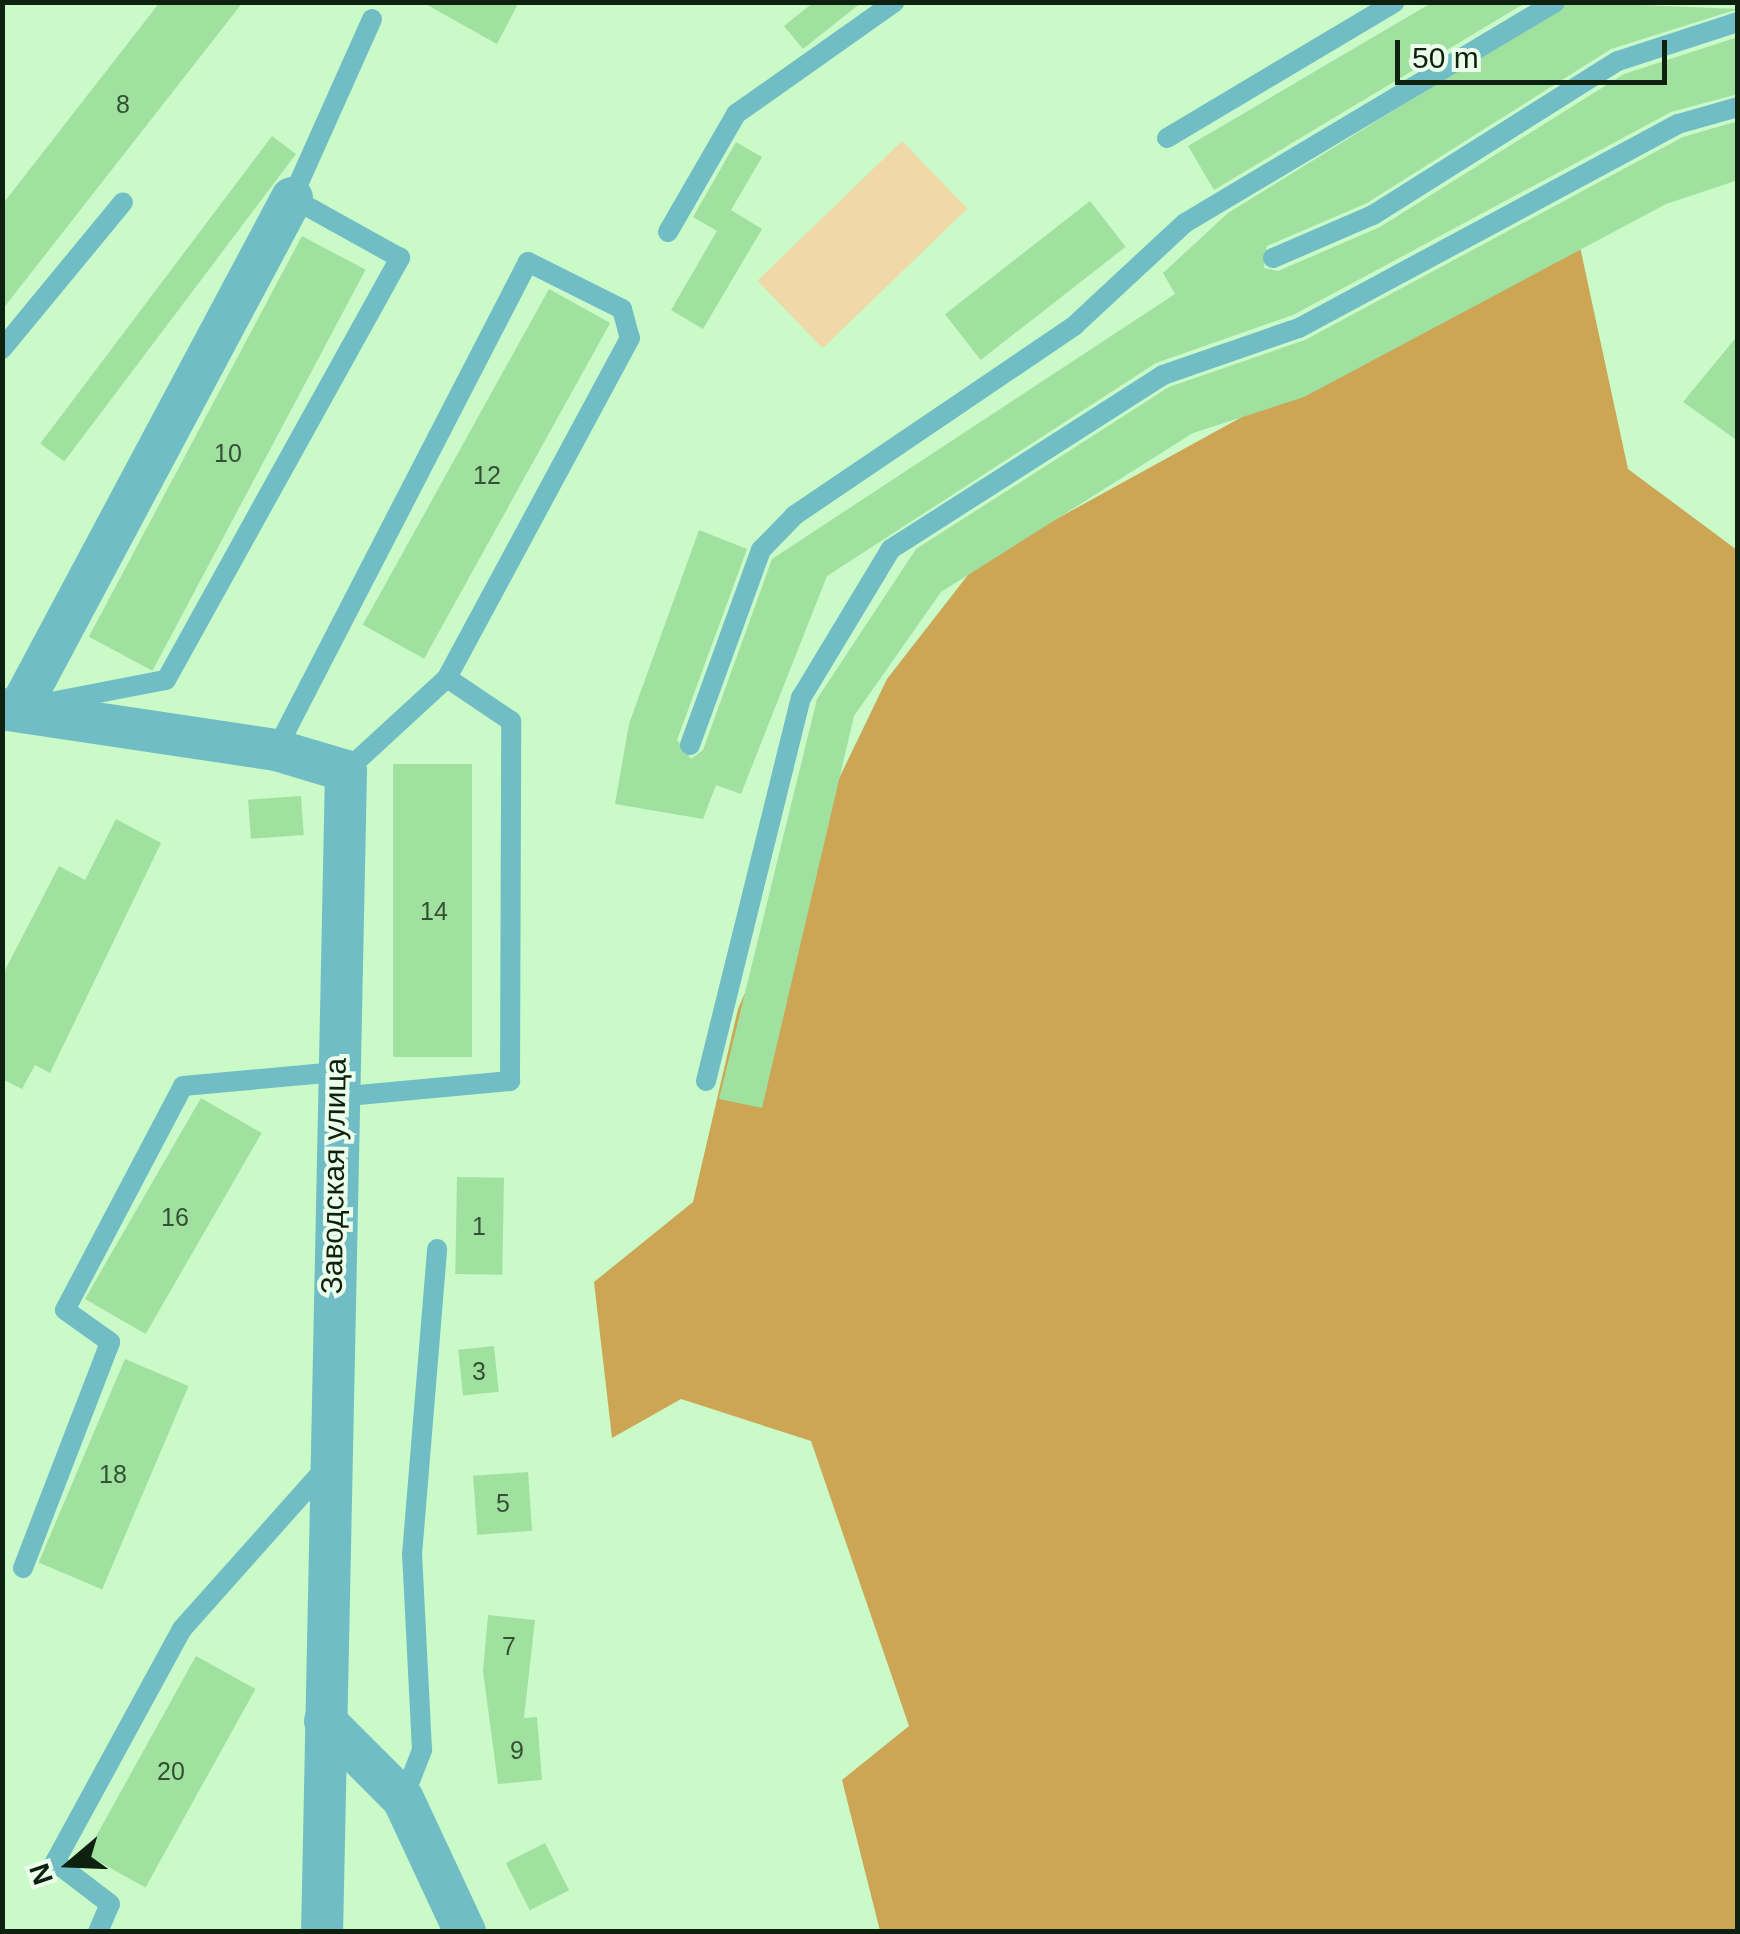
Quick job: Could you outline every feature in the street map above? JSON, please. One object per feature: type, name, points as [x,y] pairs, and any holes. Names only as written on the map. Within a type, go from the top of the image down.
[{"type":"street","points":[[292,198],[11,708],[114,732],[276,750],[346,770]]},
{"type":"street","name":"Заводская улица","points":[[322,1932],[335,1084],[346,770]]},
{"type":"street","points":[[325,1721],[403,1800],[465,1932]]},
{"type":"lane","points":[[668,232],[736,114],[895,2]]},
{"type":"lane","points":[[1167,138],[1395,2]]},
{"type":"lane","points":[[690,745],[762,550],[795,515],[1074,326],[1185,223],[1555,2]]},
{"type":"lane","points":[[11,708],[166,680],[400,258],[292,198],[372,19]]},
{"type":"lane","points":[[1273,258],[1373,216],[1618,62],[1738,22]]},
{"type":"lane","points":[[706,1081],[801,698],[892,549],[1163,375],[1299,328],[1678,124],[1738,107]]},
{"type":"lane","points":[[2,349],[123,202]]},
{"type":"lane","points":[[276,750],[528,262],[622,309],[630,338],[447,678],[346,770]]},
{"type":"lane","points":[[22,1568],[110,1342],[64,1310],[183,1086],[510,1081],[511,721],[447,678]]},
{"type":"lane","points":[[403,1800],[422,1750],[414,1502],[437,1249]]},
{"type":"lane","points":[[98,1932],[110,1904],[54,1862],[182,1629],[329,1464]]},
{"type":"shaded area","points":[[902,141],[967,209],[823,348],[757,281]]},
{"type":"shaded area","points":[[1577,233],[1628,469],[1737,550],[1737,1931],[880,1931],[842,1780],[909,1726],[811,1441],[681,1399],[612,1438],[594,1282],[693,1202],[738,1009],[831,795],[887,679],[978,562]]},
{"type":"building","points":[[160,2],[243,2],[2,310],[2,205]]},
{"type":"building","points":[[422,2],[519,2],[497,44]]},
{"type":"building","points":[[814,2],[862,2],[803,49],[784,26]]},
{"type":"building","points":[[1433,2],[1527,2],[1214,190],[1188,146]]},
{"type":"building","points":[[1569,2],[1738,9],[1611,49],[1367,203],[1267,246],[1264,268],[1278,271],[1380,227],[1624,74],[1738,37],[1738,94],[1671,112],[1293,315],[1156,363],[827,576],[741,794],[716,785],[703,819],[615,804],[629,724],[699,530],[747,549],[677,740],[691,759],[703,750],[772,559],[1175,294],[1163,273],[1228,213]]},
{"type":"building","points":[[1738,121],[1738,180],[1666,204],[1304,397],[1193,433],[941,592],[854,716],[762,1108],[719,1099],[817,699],[916,549],[1169,387],[1305,340],[1683,137]]},
{"type":"building","points":[[272,136],[296,154],[64,462],[40,443]]},
{"type":"building","points":[[736,142],[762,157],[731,210],[762,229],[703,329],[671,310],[717,231],[693,217]]},
{"type":"building","points":[[1090,201],[1126,247],[981,360],[945,314]]},
{"type":"building","points":[[302,236],[366,270],[152,671],[89,637]]},
{"type":"building","points":[[549,289],[610,323],[424,659],[363,625]]},
{"type":"building","points":[[1738,335],[1738,441],[1683,402]]},
{"type":"building","points":[[393,764],[472,764],[472,1057],[393,1057]]},
{"type":"building","points":[[301,796],[304,835],[251,839],[248,800]]},
{"type":"building","points":[[116,819],[161,843],[50,1073],[35,1065],[22,1089],[2,1079],[2,976],[59,866],[85,880]]},
{"type":"building","points":[[201,1098],[262,1133],[146,1334],[85,1299]]},
{"type":"building","points":[[457,1177],[504,1178],[502,1275],[455,1274]]},
{"type":"building","points":[[494,1346],[499,1392],[463,1396],[458,1350]]},
{"type":"building","points":[[125,1359],[189,1386],[102,1589],[39,1562]]},
{"type":"building","points":[[528,1472],[532,1531],[477,1535],[473,1476]]},
{"type":"building","points":[[488,1615],[535,1620],[524,1718],[537,1717],[542,1780],[498,1784],[483,1671]]},
{"type":"building","points":[[196,1656],[255,1689],[145,1888],[86,1855]]},
{"type":"building","points":[[545,1843],[569,1890],[530,1910],[506,1863]]}]
